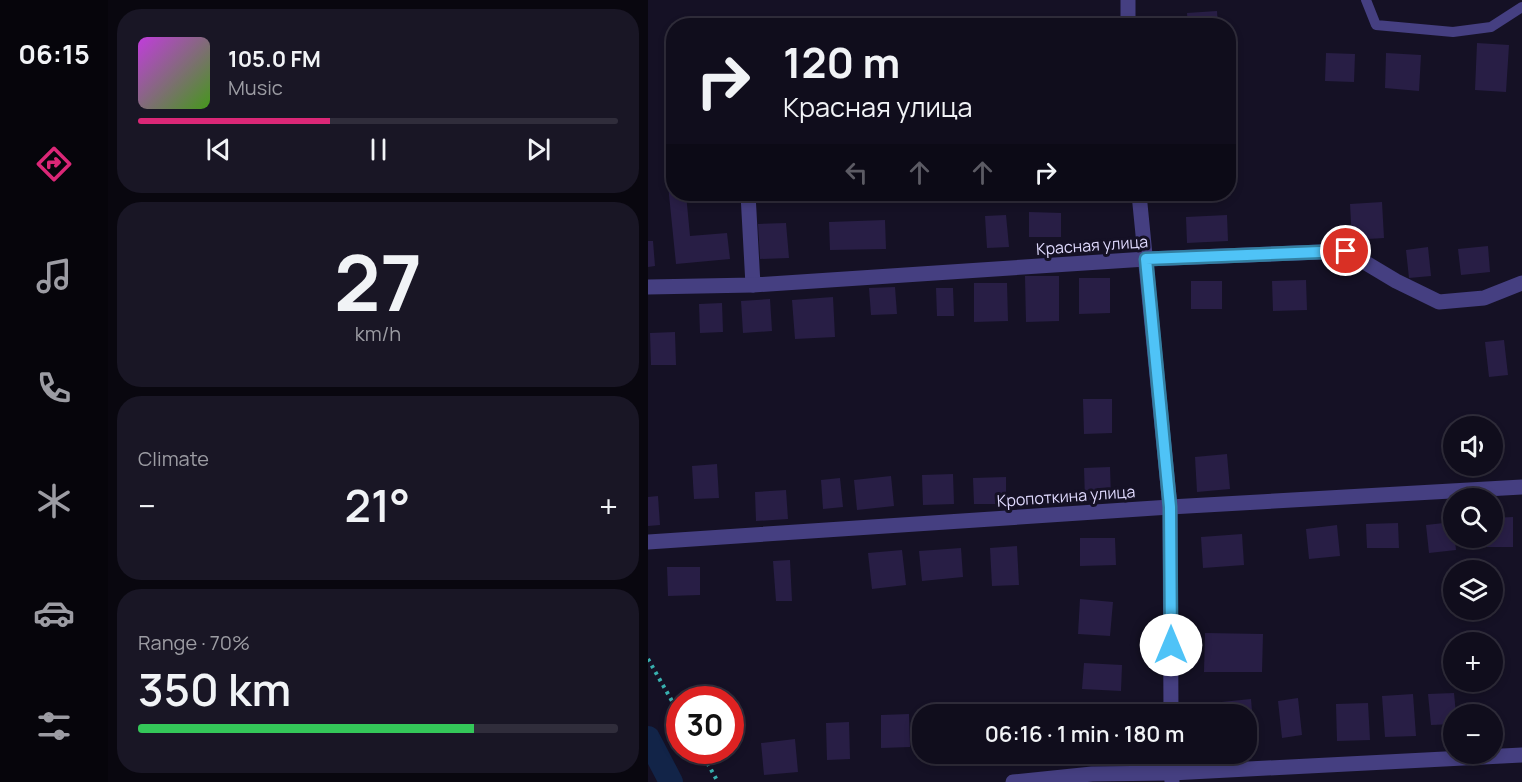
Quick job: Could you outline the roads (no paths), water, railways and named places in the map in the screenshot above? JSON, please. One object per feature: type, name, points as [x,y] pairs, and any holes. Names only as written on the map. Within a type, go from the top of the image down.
[{"type":"street","points":[[1128,0],[1128,18]]},
{"type":"street","points":[[748,201],[753,285]]},
{"type":"street","points":[[1140,201],[1170,507],[1171,704]]},
{"type":"street","name":"Красная улица","points":[[648,288],[753,285],[1146,259],[1346,251],[1395,281],[1439,302],[1484,298],[1522,283]]},
{"type":"street","name":"Кропоткина улица","points":[[648,542],[1170,507],[1522,487]]},
{"type":"street","points":[[1013,782],[1092,774],[1172,777],[1522,755]]},
{"type":"lane","points":[[1366,0],[1376,25],[1404,30],[1454,32],[1491,27],[1522,7]]},
{"type":"waterway","points":[[648,738],[671,782]]}]
